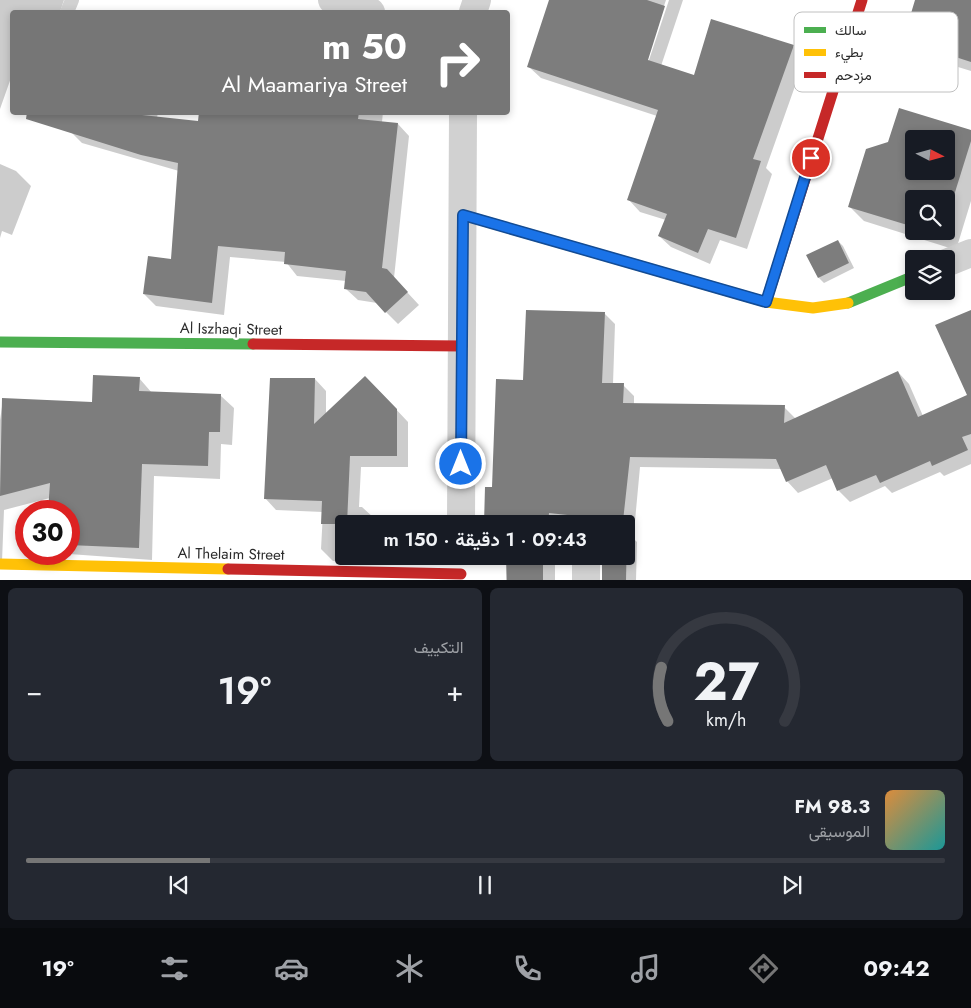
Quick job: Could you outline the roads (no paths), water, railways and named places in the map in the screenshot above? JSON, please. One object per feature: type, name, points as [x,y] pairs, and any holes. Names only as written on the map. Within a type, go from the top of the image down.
[{"type":"street","points":[[332,0],[364,10]]},
{"type":"street","points":[[858,12],[862,0]]},
{"type":"street","points":[[766,302],[833,92]]},
{"type":"street","points":[[461,515],[463,115]]},
{"type":"street","points":[[463,215],[766,302],[819,308],[840,306],[905,280]]},
{"type":"street","points":[[955,259],[971,253]]},
{"type":"street","name":"Al Iszhaqi Street","points":[[0,342],[462,346]]},
{"type":"street","name":"Al Thelaim Street","points":[[0,564],[461,570]]},
{"type":"street","points":[[586,565],[586,580]]}]
